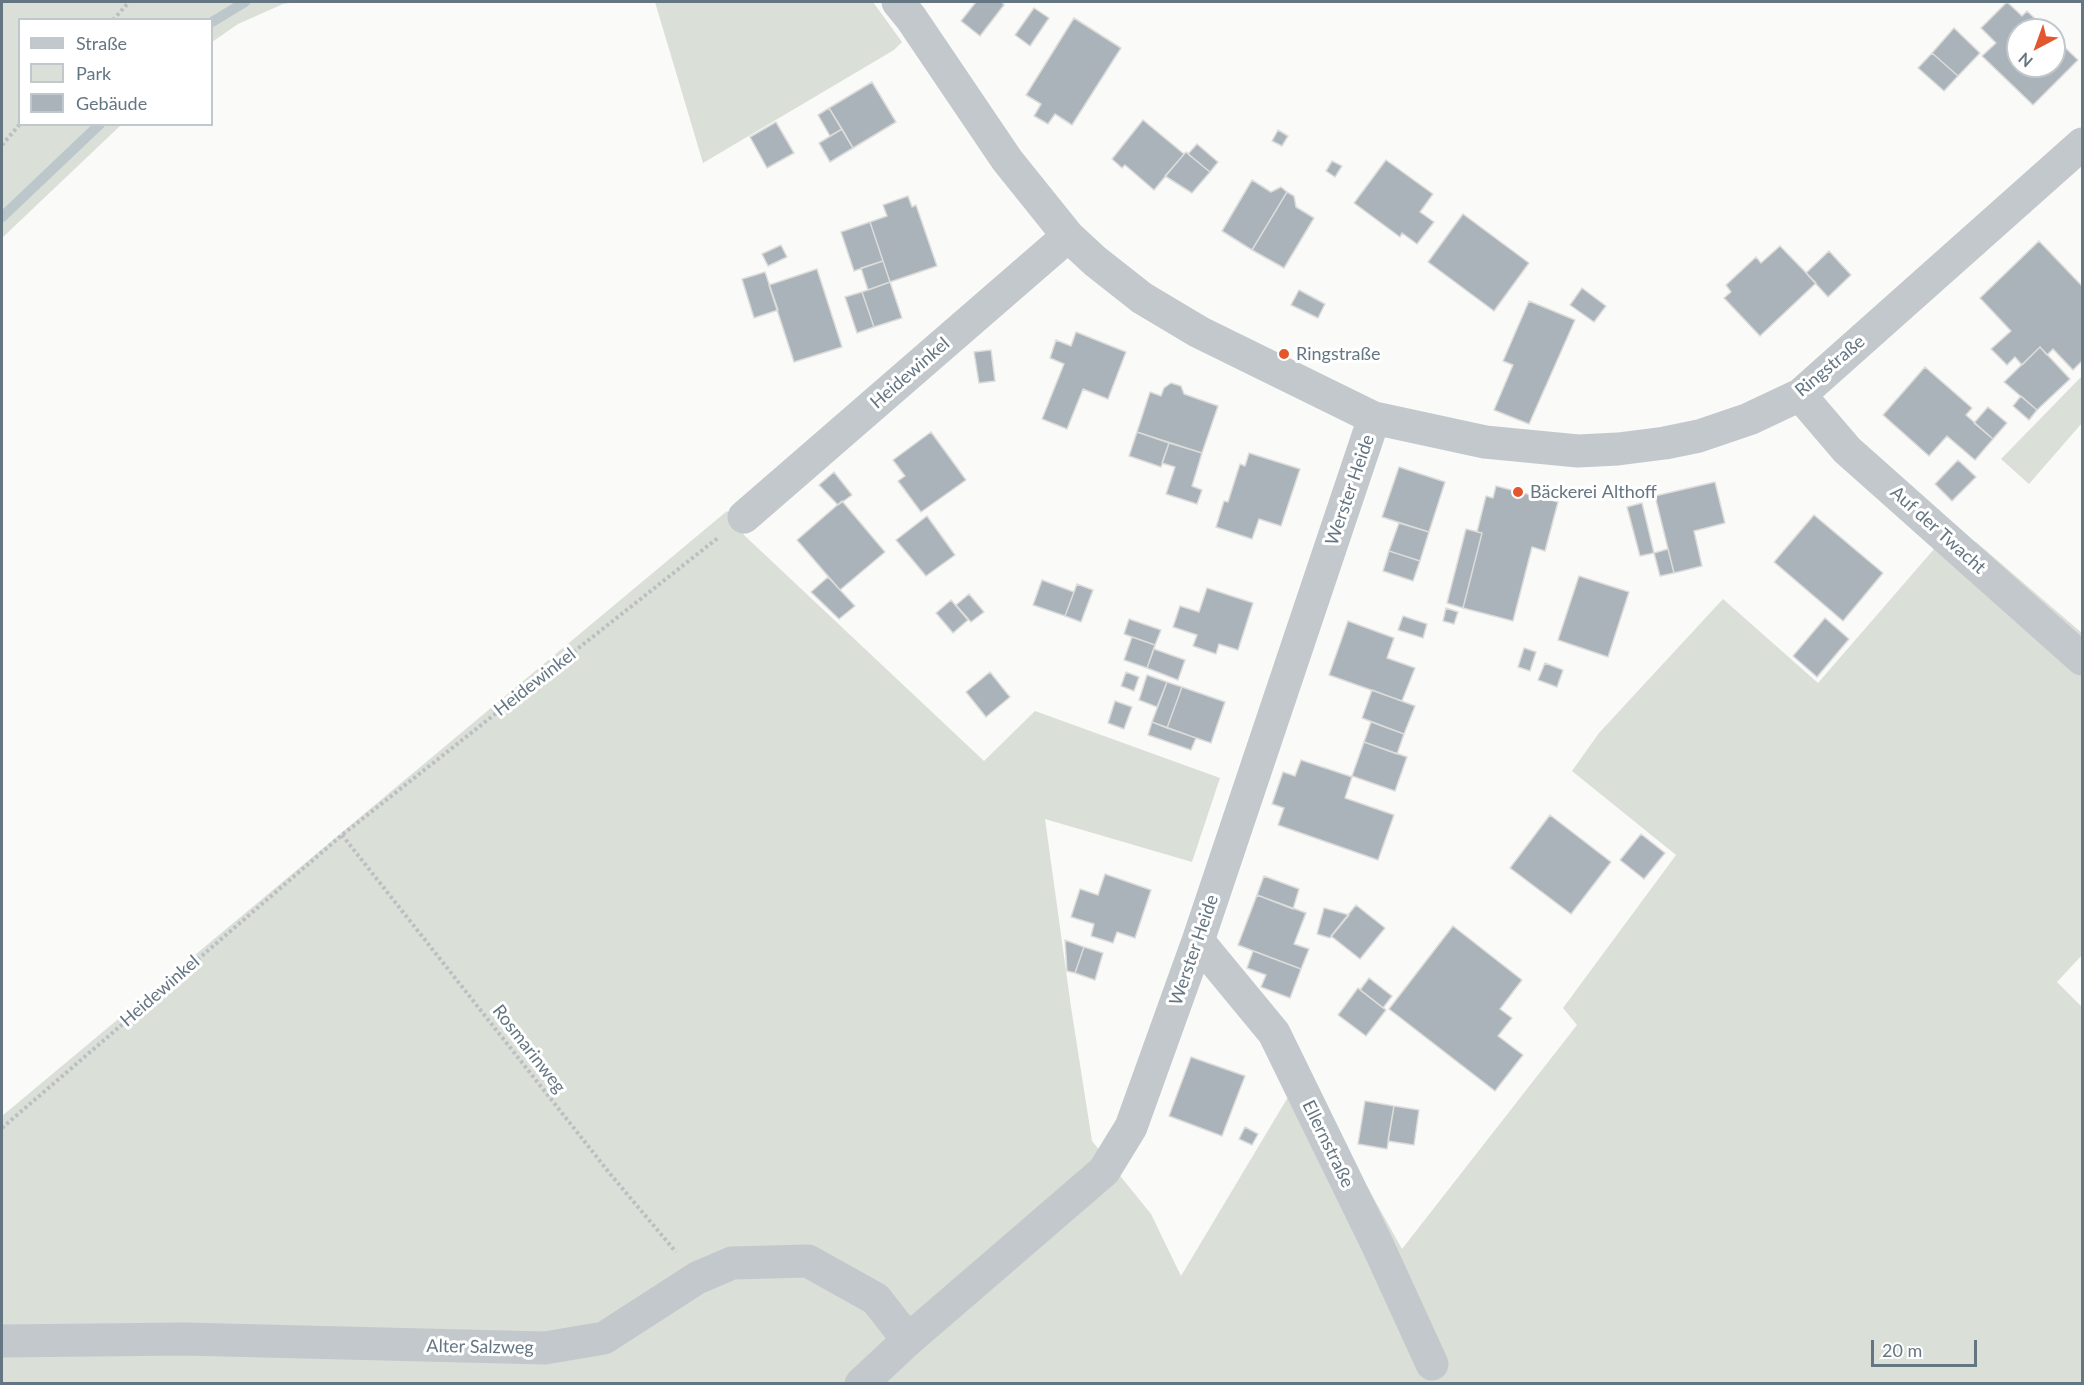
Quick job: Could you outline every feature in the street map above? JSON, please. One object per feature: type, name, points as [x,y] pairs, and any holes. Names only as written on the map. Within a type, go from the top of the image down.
[{"type":"street","name":"Ringstraße","points":[[898,2],[1007,160],[1068,236],[1095,261],[1142,298],[1199,332],[1374,418],[1485,442],[1578,451],[1618,449],[1699,436],[1749,419],[1800,394],[2082,144]]},
{"type":"street","name":"Heidewinkel","points":[[744,517],[1068,236]]},
{"type":"street","name":"Auf der Twacht","points":[[1800,394],[1847,450],[2082,659]]},
{"type":"street","name":"Werster Heide","points":[[861,1383],[1104,1171],[1131,1127],[1197,941],[1374,418]]},
{"type":"street","name":"Ellernstraße","points":[[1197,941],[1274,1033],[1378,1246],[1432,1364]]},
{"type":"street","name":"Alter Salzweg","points":[[2,1341],[184,1339],[545,1348],[604,1338],[697,1278],[732,1263],[808,1261],[876,1299],[908,1340]]},
{"type":"path","points":[[115,18],[129,2]]},
{"type":"path","points":[[2,145],[18,126]]},
{"type":"path","name":"Heidewinkel","points":[[2,1128],[342,835],[744,517]]},
{"type":"path","name":"Rosmarinweg","points":[[342,835],[604,1166],[697,1278]]},
{"type":"green space","points":[[2,2],[295,2],[283,4],[238,24],[213,41],[213,18],[18,18],[18,126],[120,126],[2,238]]},
{"type":"green space","points":[[655,2],[873,2],[902,42],[894,50],[703,163]]},
{"type":"green space","points":[[2082,376],[2082,423],[2029,484],[2001,459]]},
{"type":"green space","points":[[727,511],[745,536],[984,761],[1035,711],[1220,778],[1192,862],[1045,819],[1092,1141],[1151,1214],[1181,1276],[1303,1072],[1402,1249],[1577,1025],[1563,1008],[1676,855],[1572,771],[1599,733],[1723,599],[1818,683],[1941,541],[1961,558],[1976,542],[2082,633],[2082,955],[2057,982],[2082,1007],[2082,1383],[2,1384],[2,1116]]},
{"type":"building","points":[[976,2],[1002,2],[1004,5],[980,36],[961,21]]},
{"type":"building","points":[[2007,2],[2022,16],[2027,11],[2034,18],[2006,18],[2006,78],[2060,78],[2033,105],[1982,56],[1996,43],[1981,28]]},
{"type":"building","points":[[1034,8],[1049,18],[1030,46],[1015,35]]},
{"type":"building","points":[[1074,18],[1121,48],[1072,125],[1055,114],[1048,124],[1034,116],[1041,104],[1026,95]]},
{"type":"building","points":[[1954,28],[1980,53],[1958,76],[1932,53]]},
{"type":"building","points":[[2066,48],[2078,60],[2066,72]]},
{"type":"building","points":[[1932,53],[1958,76],[1944,91],[1918,68]]},
{"type":"building","points":[[872,82],[896,122],[853,148],[829,108]]},
{"type":"building","points":[[829,108],[842,129],[830,136],[818,115]]},
{"type":"building","points":[[1143,120],[1184,154],[1154,190],[1125,165],[1122,168],[1112,159]]},
{"type":"building","points":[[776,122],[794,153],[767,168],[750,137]]},
{"type":"building","points":[[842,129],[853,148],[830,162],[819,143]]},
{"type":"building","points":[[1278,130],[1288,136],[1282,146],[1272,141]]},
{"type":"building","points":[[1197,144],[1218,162],[1210,172],[1188,154]]},
{"type":"building","points":[[1186,152],[1210,172],[1192,193],[1165,176]]},
{"type":"building","points":[[1386,160],[1433,194],[1420,212],[1434,222],[1417,244],[1402,233],[1400,237],[1354,203]]},
{"type":"building","points":[[1332,161],[1342,166],[1335,177],[1326,171]]},
{"type":"building","points":[[1252,180],[1271,192],[1281,187],[1287,192],[1252,250],[1222,231]]},
{"type":"building","points":[[1287,192],[1294,196],[1296,207],[1314,218],[1284,268],[1252,250]]},
{"type":"building","points":[[908,196],[912,207],[916,205],[937,266],[890,282],[870,222],[887,216],[883,205]]},
{"type":"building","points":[[1463,214],[1529,263],[1494,311],[1428,262]]},
{"type":"building","points":[[870,222],[883,261],[854,271],[841,232]]},
{"type":"building","points":[[2039,241],[2082,286],[2082,361],[2073,370],[2053,349],[2047,355],[2040,347],[2022,365],[2015,357],[2007,365],[1991,349],[2011,331],[1980,298]]},
{"type":"building","points":[[781,245],[787,257],[768,266],[762,254]]},
{"type":"building","points":[[1780,246],[1816,283],[1760,336],[1724,298],[1731,292],[1726,285],[1756,257],[1761,263]]},
{"type":"building","points":[[1829,251],[1851,275],[1828,297],[1806,273]]},
{"type":"building","points":[[883,261],[890,282],[868,290],[861,268]]},
{"type":"building","points":[[817,269],[842,347],[794,362],[769,285]]},
{"type":"building","points":[[765,272],[778,310],[754,318],[742,279]]},
{"type":"building","points":[[890,282],[902,318],[874,327],[862,292]]},
{"type":"building","points":[[1582,288],[1606,306],[1594,322],[1570,305]]},
{"type":"building","points":[[1299,290],[1325,304],[1318,318],[1291,305]]},
{"type":"building","points":[[862,292],[874,327],[857,333],[845,297]]},
{"type":"building","points":[[1529,301],[1575,320],[1529,424],[1494,410],[1513,365],[1503,361]]},
{"type":"building","points":[[1076,332],[1126,352],[1108,399],[1083,389],[1067,429],[1042,419],[1064,364],[1050,358],[1056,340],[1071,346]]},
{"type":"building","points":[[2040,347],[2070,379],[2037,410],[2004,382]]},
{"type":"building","points":[[991,350],[995,381],[979,383],[974,352]]},
{"type":"building","points":[[1925,367],[1972,408],[1966,415],[1993,439],[1975,460],[1947,436],[1929,456],[1883,415]]},
{"type":"building","points":[[1171,383],[1181,386],[1184,394],[1218,406],[1202,453],[1137,432],[1150,392],[1161,396],[1164,388]]},
{"type":"building","points":[[2021,396],[2037,410],[2029,420],[2013,406]]},
{"type":"building","points":[[1988,407],[2007,423],[1993,439],[1974,423]]},
{"type":"building","points":[[931,432],[966,480],[921,512],[898,481],[905,476],[893,460]]},
{"type":"building","points":[[1137,432],[1169,443],[1161,467],[1129,456]]},
{"type":"building","points":[[1169,443],[1202,453],[1192,486],[1202,490],[1197,504],[1166,494],[1175,467],[1162,463]]},
{"type":"building","points":[[1249,453],[1300,469],[1281,526],[1259,519],[1252,539],[1216,527],[1224,501],[1228,502],[1240,464],[1245,466]]},
{"type":"building","points":[[1958,460],[1976,477],[1952,501],[1935,484]]},
{"type":"building","points":[[1399,467],[1445,482],[1429,532],[1382,517]]},
{"type":"building","points":[[834,472],[852,495],[838,505],[819,485]]},
{"type":"building","points":[[1715,482],[1725,523],[1694,531],[1702,566],[1674,573],[1655,496]]},
{"type":"building","points":[[1496,486],[1558,502],[1545,551],[1532,547],[1513,621],[1463,608],[1482,533],[1477,532],[1486,496],[1493,498]]},
{"type":"building","points":[[842,501],[885,552],[840,590],[797,540]]},
{"type":"building","points":[[1642,503],[1654,553],[1640,556],[1627,507]]},
{"type":"building","points":[[1814,515],[1883,573],[1843,621],[1774,562]]},
{"type":"building","points":[[927,516],[955,555],[926,576],[896,540]]},
{"type":"building","points":[[1399,523],[1429,532],[1420,561],[1389,551]]},
{"type":"building","points":[[1466,529],[1482,533],[1463,608],[1447,603]]},
{"type":"building","points":[[1668,549],[1674,573],[1660,576],[1654,553]]},
{"type":"building","points":[[1389,551],[1420,561],[1413,581],[1383,571]]},
{"type":"building","points":[[1579,576],[1629,592],[1608,657],[1558,640]]},
{"type":"building","points":[[828,577],[855,606],[839,619],[811,592]]},
{"type":"building","points":[[1042,580],[1074,592],[1065,616],[1033,605]]},
{"type":"building","points":[[1077,584],[1093,590],[1081,622],[1065,616]]},
{"type":"building","points":[[1207,588],[1253,603],[1238,650],[1219,644],[1216,654],[1193,646],[1197,635],[1173,627],[1180,606],[1199,612]]},
{"type":"building","points":[[969,594],[984,612],[971,622],[956,605]]},
{"type":"building","points":[[951,600],[968,620],[953,633],[936,613]]},
{"type":"building","points":[[1446,608],[1458,612],[1454,624],[1443,621]]},
{"type":"building","points":[[1403,616],[1427,624],[1423,638],[1398,630]]},
{"type":"building","points":[[1825,618],[1849,639],[1817,677],[1793,656]]},
{"type":"building","points":[[1129,619],[1161,630],[1155,645],[1124,634]]},
{"type":"building","points":[[1348,621],[1394,638],[1387,658],[1415,668],[1402,701],[1329,675]]},
{"type":"building","points":[[1132,637],[1155,645],[1147,668],[1124,660]]},
{"type":"building","points":[[1524,648],[1536,652],[1530,671],[1518,667]]},
{"type":"building","points":[[1154,649],[1185,660],[1178,680],[1147,668]]},
{"type":"building","points":[[1545,663],[1563,670],[1557,687],[1538,680]]},
{"type":"building","points":[[990,672],[1010,697],[986,717],[966,692]]},
{"type":"building","points":[[1126,672],[1139,677],[1134,691],[1121,686]]},
{"type":"building","points":[[1147,675],[1167,682],[1157,707],[1139,700]]},
{"type":"building","points":[[1167,682],[1182,687],[1167,728],[1152,722]]},
{"type":"building","points":[[1182,687],[1225,702],[1211,743],[1167,728]]},
{"type":"building","points":[[1372,690],[1415,706],[1404,734],[1362,718]]},
{"type":"building","points":[[1115,701],[1132,707],[1124,729],[1108,723]]},
{"type":"building","points":[[1152,722],[1196,738],[1191,750],[1148,735]]},
{"type":"building","points":[[1371,722],[1404,734],[1397,754],[1364,742]]},
{"type":"building","points":[[1364,742],[1407,757],[1395,791],[1352,776]]},
{"type":"building","points":[[1301,760],[1352,777],[1345,798],[1394,815],[1378,860],[1278,825],[1284,808],[1272,804],[1283,772],[1295,776]]},
{"type":"building","points":[[1550,815],[1611,862],[1571,914],[1510,868]]},
{"type":"building","points":[[1641,834],[1665,853],[1644,879],[1620,860]]},
{"type":"building","points":[[1105,874],[1151,890],[1135,938],[1117,932],[1113,943],[1091,936],[1094,924],[1071,917],[1080,889],[1098,895]]},
{"type":"building","points":[[1264,876],[1299,889],[1293,909],[1257,895]]},
{"type":"building","points":[[1257,895],[1306,913],[1294,944],[1309,949],[1301,969],[1238,945]]},
{"type":"building","points":[[1356,905],[1385,928],[1360,959],[1331,936]]},
{"type":"building","points":[[1324,908],[1349,915],[1330,938],[1317,934]]},
{"type":"building","points":[[1453,926],[1522,980],[1500,1009],[1512,1018],[1498,1036],[1523,1055],[1495,1091],[1389,1009]]},
{"type":"building","points":[[1065,940],[1084,947],[1075,973],[1067,971]]},
{"type":"building","points":[[1084,947],[1103,953],[1095,980],[1075,973]]},
{"type":"building","points":[[1253,951],[1301,969],[1290,998],[1261,987],[1266,975],[1247,968]]},
{"type":"building","points":[[1369,978],[1392,996],[1383,1008],[1360,990]]},
{"type":"building","points":[[1358,988],[1386,1010],[1366,1036],[1338,1015]]},
{"type":"building","points":[[1191,1057],[1245,1076],[1222,1136],[1169,1116]]},
{"type":"building","points":[[1365,1101],[1394,1106],[1387,1149],[1358,1144]]},
{"type":"building","points":[[1394,1106],[1419,1110],[1414,1145],[1388,1141]]},
{"type":"building","points":[[1245,1127],[1258,1134],[1252,1145],[1239,1139]]},
{"type":"waterway","points":[[213,21],[245,2]]},
{"type":"waterway","points":[[2,217],[98,126]]},
{"type":"place","name":"Ringstraße","points":[[1284,354]]},
{"type":"place","name":"Bäckerei Althoff","points":[[1518,492]]}]
